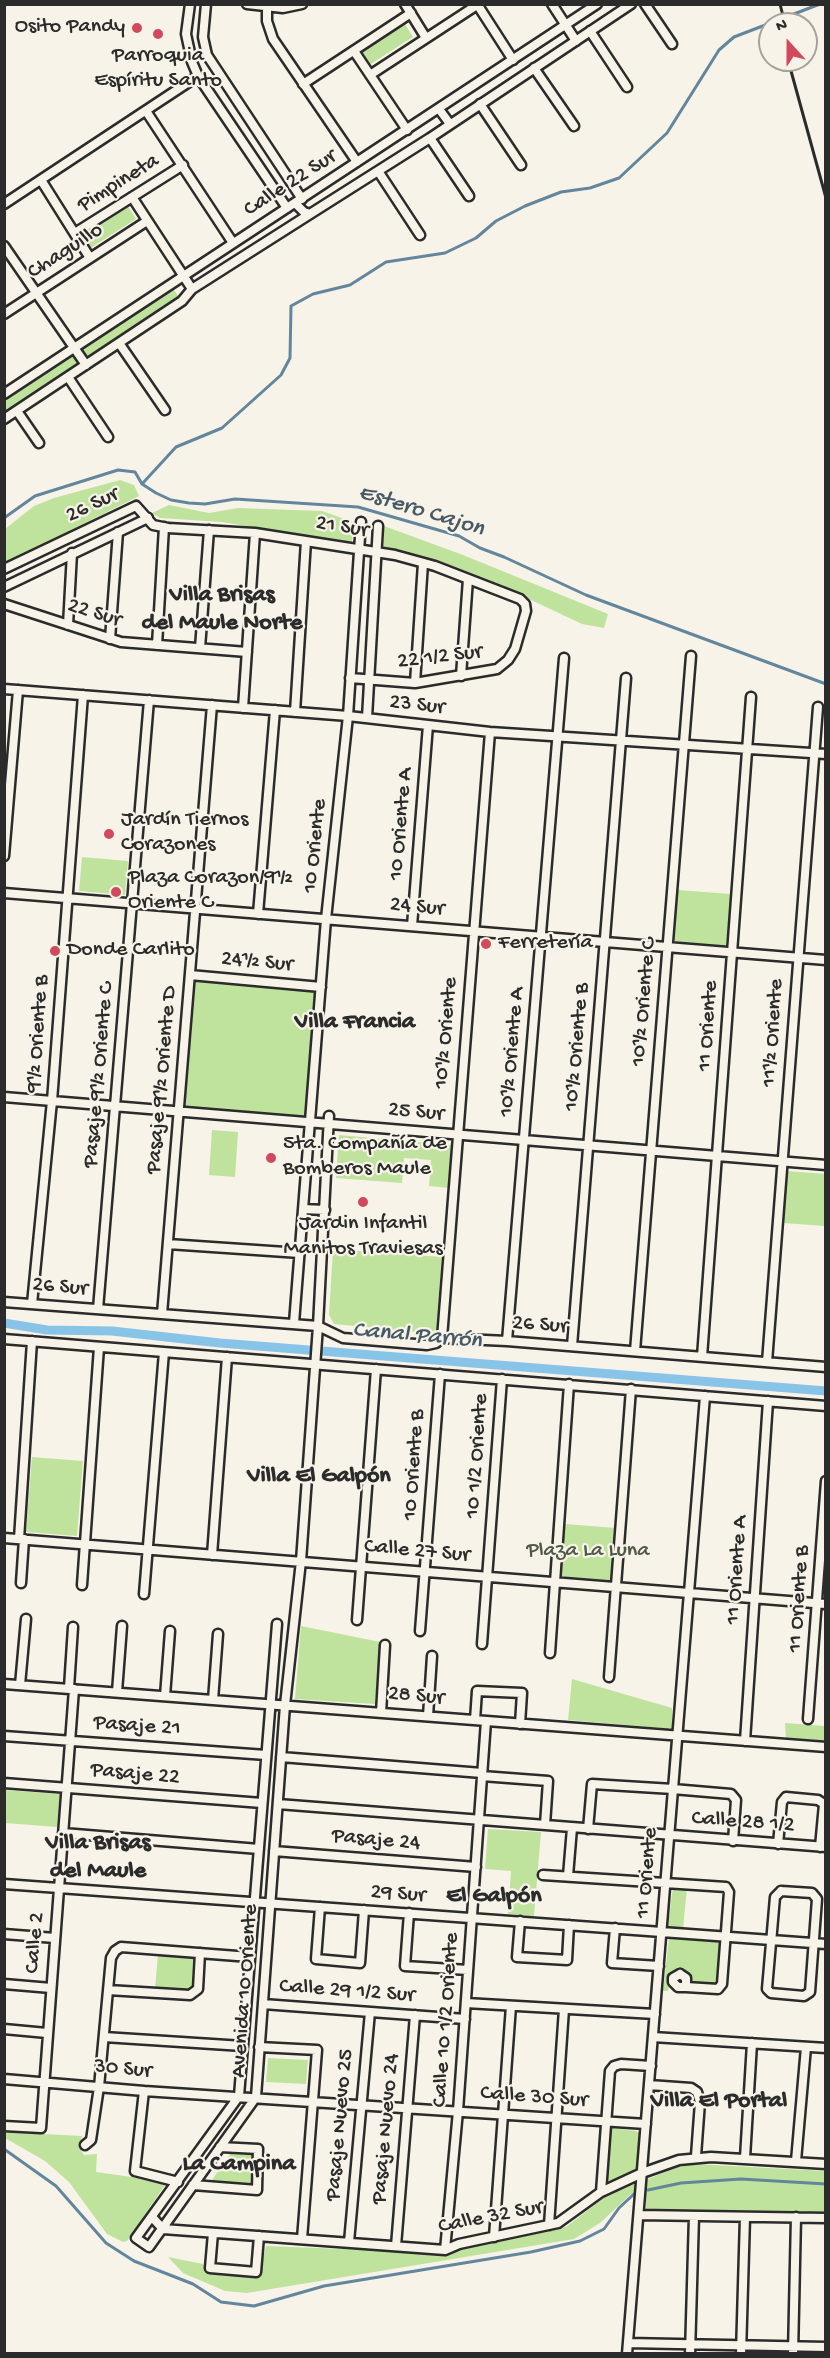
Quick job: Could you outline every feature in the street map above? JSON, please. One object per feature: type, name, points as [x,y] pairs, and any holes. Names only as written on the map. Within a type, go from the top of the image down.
[{"type":"street","points":[[190,4],[186,34],[192,62],[198,76],[224,114],[294,204],[310,214]]},
{"type":"street","points":[[206,4],[203,37],[207,55],[294,204]]},
{"type":"street","points":[[247,4],[267,7],[302,4]]},
{"type":"street","points":[[405,4],[426,38]]},
{"type":"street","points":[[552,4],[576,41]]},
{"type":"street","name":"Calle 22 Sur","points":[[4,394],[597,4]]},
{"type":"street","points":[[4,419],[182,301],[192,290],[430,138],[631,4]]},
{"type":"street","points":[[645,4],[672,44]]},
{"type":"street","points":[[370,75],[477,5],[513,60]]},
{"type":"street","points":[[267,7],[268,28],[273,39],[357,162]]},
{"type":"street","points":[[303,84],[411,13]]},
{"type":"street","points":[[590,31],[627,87]]},
{"type":"street","points":[[354,51],[406,130]]},
{"type":"street","points":[[534,68],[574,126]]},
{"type":"street","points":[[4,204],[198,76]]},
{"type":"street","points":[[224,114],[237,103]]},
{"type":"street","points":[[480,104],[521,165]]},
{"type":"street","points":[[439,109],[450,124]]},
{"type":"street","points":[[146,111],[233,243]]},
{"type":"street","points":[[430,138],[469,196]]},
{"type":"street","name":"Pimpineta","points":[[75,232],[183,165]]},
{"type":"street","points":[[378,171],[420,235]]},
{"type":"street","points":[[41,180],[90,258]]},
{"type":"street","points":[[132,197],[192,290]]},
{"type":"street","name":"Chaguillo","points":[[4,314],[147,221]]},
{"type":"street","points":[[4,246],[86,365]]},
{"type":"street","points":[[118,343],[165,410]]},
{"type":"street","points":[[68,377],[108,437]]},
{"type":"street","points":[[17,411],[39,443]]},
{"type":"street","name":"26 Sur","points":[[4,569],[136,506],[148,518],[4,587]]},
{"type":"street","name":"21 Sur","points":[[148,518],[153,525],[164,527],[255,533],[377,552],[423,563],[520,598],[525,604]]},
{"type":"street","name":"10 Oriente","points":[[294,1323],[327,919],[348,716],[361,522]]},
{"type":"street","points":[[367,718],[378,526]]},
{"type":"street","points":[[157,645],[164,527]]},
{"type":"street","points":[[200,648],[209,530]]},
{"type":"street","points":[[110,639],[118,532]]},
{"type":"street","points":[[243,708],[255,533]]},
{"type":"street","points":[[295,712],[306,541]]},
{"type":"street","points":[[68,625],[72,554]]},
{"type":"street","points":[[415,683],[423,563]]},
{"type":"street","points":[[461,676],[468,579]]},
{"type":"street","name":"22 Sur","points":[[4,604],[121,642],[247,652]]},
{"type":"street","name":"22 1/2 Sur","points":[[350,678],[415,683],[497,669],[508,660],[515,649],[526,611],[525,604]]},
{"type":"street","name":"10½ Oriente C","points":[[635,1351],[691,656]]},
{"type":"street","name":"10½ Oriente A","points":[[507,1341],[564,658]]},
{"type":"street","name":"10½ Oriente B","points":[[572,1346],[626,678]]},
{"type":"street","name":"23 Sur","points":[[4,689],[348,716],[489,732],[825,754]]},
{"type":"street","points":[[4,856],[18,690]]},
{"type":"street","name":"9½ Oriente B","points":[[32,1304],[52,1101],[83,695]]},
{"type":"street","name":"11 Oriente","points":[[702,1357],[751,698]]},
{"type":"street","name":"Pasaje 9½ Oriente C","points":[[98,1309],[149,700]]},
{"type":"street","name":"Pasaje 9½ Oriente D","points":[[162,1314],[212,705]]},
{"type":"street","name":"11½ Oriente","points":[[767,1362],[818,707]]},
{"type":"street","points":[[258,914],[274,710]]},
{"type":"street","name":"10 Oriente A","points":[[412,926],[428,725]]},
{"type":"street","name":"10½ Oriente","points":[[442,1338],[489,732]]},
{"type":"street","name":"24 Sur","points":[[4,893],[825,960]]},
{"type":"street","name":"24½ Sur","points":[[190,975],[321,987]]},
{"type":"street","name":"25 Sur","points":[[4,1097],[310,1123],[329,1120],[458,1135],[825,1165]]},
{"type":"street","points":[[315,1360],[329,1120]]},
{"type":"street","points":[[303,1209],[325,1210]]},
{"type":"street","points":[[168,1244],[300,1253]]},
{"type":"street","name":"26 Sur","points":[[4,1302],[294,1323],[318,1326],[343,1338],[427,1345],[436,1343],[442,1338],[507,1341],[825,1367]]},
{"type":"street","points":[[4,1339],[227,1357],[315,1360],[376,1369],[825,1406]]},
{"type":"street","points":[[21,1583],[21,1539],[32,1341]]},
{"type":"street","points":[[82,1585],[99,1347]]},
{"type":"street","points":[[144,1594],[164,1352]]},
{"type":"street","points":[[212,1555],[227,1357]]},
{"type":"street","name":"Avenida 10 Oriente","points":[[277,1624],[239,2096],[136,2238],[149,2247],[256,2097],[285,1705],[301,1561],[315,1360]]},
{"type":"street","points":[[357,1620],[376,1369]]},
{"type":"street","name":"10 Oriente B","points":[[420,1631],[440,1374]]},
{"type":"street","name":"10 1/2 Oriente","points":[[482,1644],[502,1379]]},
{"type":"street","points":[[550,1653],[569,1384]]},
{"type":"street","points":[[609,1677],[632,1389]]},
{"type":"street","name":"11 Oriente","points":[[627,2354],[705,1396]]},
{"type":"street","name":"11 Oriente A","points":[[745,1741],[768,1401]]},
{"type":"street","name":"11 Oriente B","points":[[808,1719],[822,1604],[825,1481]]},
{"type":"street","name":"Calle 27 Sur","points":[[4,1538],[488,1575],[822,1604]]},
{"type":"street","points":[[20,1685],[26,1619]]},
{"type":"street","points":[[117,1692],[122,1626]]},
{"type":"street","name":"Calle 2","points":[[4,2126],[41,2128],[67,1787],[73,1627]]},
{"type":"street","points":[[165,1696],[171,1631]]},
{"type":"street","points":[[213,1700],[218,1634]]},
{"type":"street","points":[[381,1713],[385,1645]]},
{"type":"street","points":[[429,1716],[432,1656]]},
{"type":"street","name":"28 Sur","points":[[4,1683],[825,1748]]},
{"type":"street","points":[[475,1720],[477,1691],[522,1693],[520,1724]]},
{"type":"street","name":"Calle 10 1/2 Oriente","points":[[445,2250],[458,2111],[486,1721]]},
{"type":"street","name":"Pasaje 21","points":[[4,1736],[266,1755]]},
{"type":"street","points":[[281,1757],[548,1781],[545,1825]]},
{"type":"street","name":"Pasaje 22","points":[[4,1783],[262,1803]]},
{"type":"street","points":[[588,1829],[592,1784],[673,1789],[732,1794],[736,1800],[734,1841]]},
{"type":"street","points":[[778,1844],[782,1802],[786,1797],[818,1800],[824,1804],[823,1847]]},
{"type":"street","points":[[278,1804],[479,1820]]},
{"type":"street","name":"Calle 28 1/2","points":[[479,1820],[823,1847]]},
{"type":"street","points":[[568,1876],[572,1828]]},
{"type":"street","points":[[63,1833],[259,1849]]},
{"type":"street","name":"Pasaje 24","points":[[274,1851],[476,1867]]},
{"type":"street","points":[[543,1875],[726,1887],[729,1892],[722,1984],[718,1989],[686,1987]]},
{"type":"street","name":"29 Sur","points":[[4,1884],[825,1944]]},
{"type":"street","points":[[781,1891],[812,1893],[816,1899],[810,1992],[804,1996],[771,1993],[767,1989],[771,1940],[775,1897],[781,1891]]},
{"type":"street","points":[[320,1907],[316,1959],[360,1963],[364,1910]]},
{"type":"street","points":[[409,1913],[405,1966],[468,1970]]},
{"type":"street","points":[[520,1921],[517,1957],[567,1960],[569,1925]]},
{"type":"street","points":[[615,1928],[612,1963],[659,1966]]},
{"type":"street","points":[[4,1934],[55,1938]]},
{"type":"street","points":[[85,2145],[91,2140],[99,2087],[111,1958],[115,1951],[122,1947],[250,1957]]},
{"type":"street","points":[[108,1990],[190,1995],[198,1989],[200,1953]]},
{"type":"street","points":[[4,1984],[51,1988]]},
{"type":"street","points":[[466,2003],[655,2014]]},
{"type":"street","name":"Calle 29 1/2 Sur","points":[[263,2004],[465,2019]]},
{"type":"street","points":[[494,2236],[511,2006]]},
{"type":"street","points":[[549,2225],[564,2009]]},
{"type":"street","name":"Pasaje Nuevo 25","points":[[349,2242],[370,2012]]},
{"type":"street","name":"Pasaje Nuevo 24","points":[[396,2246],[415,2015]]},
{"type":"street","points":[[4,2029],[47,2033]]},
{"type":"street","points":[[104,2037],[243,2046]]},
{"type":"street","points":[[653,2037],[825,2048]]},
{"type":"street","points":[[745,2158],[752,2043]]},
{"type":"street","points":[[260,2047],[317,2049],[302,2239]]},
{"type":"street","points":[[796,2162],[806,2047]]},
{"type":"street","points":[[601,2192],[612,2068],[621,2064],[651,2066]]},
{"type":"street","name":"30 Sur","points":[[4,2079],[144,2091],[239,2096]]},
{"type":"street","points":[[649,2085],[691,2088],[697,2092],[700,2102],[696,2157]]},
{"type":"street","points":[[144,2091],[135,2171],[178,2182]]},
{"type":"street","name":"Calle 30 Sur","points":[[239,2096],[646,2124]]},
{"type":"street","points":[[194,2185],[257,2190],[258,2149],[220,2147]]},
{"type":"street","name":"Calle 32 Sur","points":[[163,2229],[445,2250],[459,2244],[549,2225],[566,2219],[601,2192],[642,2173],[678,2160],[696,2157],[745,2158],[825,2164]]},
{"type":"street","points":[[639,2215],[825,2218]]},
{"type":"street","points":[[690,2349],[694,2216]]},
{"type":"street","points":[[152,2217],[163,2229]]},
{"type":"street","points":[[742,2349],[745,2217]]},
{"type":"street","points":[[793,2350],[796,2217]]},
{"type":"street","points":[[213,2233],[210,2268],[256,2272],[259,2236]]},
{"type":"street","points":[[628,2343],[690,2349],[793,2350],[825,2347]]},
{"type":"green space","points":[[403,21],[413,37],[366,67],[356,51]]},
{"type":"green space","points":[[126,203],[136,219],[89,249],[79,233]]},
{"type":"green space","points":[[173,289],[179,297],[5,413],[5,398]]},
{"type":"green space","points":[[120,480],[134,485],[139,496],[5,563],[5,529],[34,506],[54,498]]},
{"type":"green space","points":[[169,505],[209,513],[238,508],[322,511],[353,522],[352,543],[222,522],[160,518],[152,513]]},
{"type":"green space","points":[[384,526],[463,555],[608,614],[604,628],[582,624],[529,599],[401,550],[383,547]]},
{"type":"green space","points":[[82,857],[128,861],[125,895],[79,891]]},
{"type":"green space","points":[[678,890],[731,894],[726,946],[673,941]]},
{"type":"green space","points":[[196,979],[315,989],[305,1117],[182,1108],[193,982]]},
{"type":"green space","points":[[212,1130],[238,1132],[235,1177],[209,1175]]},
{"type":"green space","points":[[339,1135],[452,1145],[449,1188],[429,1186],[431,1160],[404,1158],[402,1183],[336,1178]]},
{"type":"green space","points":[[787,1171],[825,1174],[825,1226],[783,1223]]},
{"type":"green space","points":[[333,1249],[442,1257],[436,1330],[427,1333],[334,1324],[329,1315]]},
{"type":"green space","points":[[32,1457],[83,1461],[77,1536],[26,1532]]},
{"type":"green space","name":"Plaza La Luna","points":[[565,1524],[616,1528],[611,1581],[560,1576]]},
{"type":"green space","points":[[301,1626],[380,1642],[375,1704],[295,1699]]},
{"type":"green space","points":[[572,1679],[672,1708],[672,1729],[568,1720]]},
{"type":"green space","points":[[785,1723],[825,1726],[825,1742],[786,1739]]},
{"type":"green space","points":[[4,1790],[60,1794],[57,1827],[5,1823]]},
{"type":"green space","points":[[488,1829],[541,1832],[534,1916],[508,1914],[511,1871],[485,1869]]},
{"type":"green space","points":[[673,1887],[687,1888],[683,1929],[671,1929],[668,1925]]},
{"type":"green space","points":[[669,1938],[718,1942],[721,1945],[717,1980],[714,1984],[691,1983],[687,1972],[679,1970],[671,1975],[668,1991],[663,1991]]},
{"type":"green space","points":[[158,1955],[196,1958],[195,1986],[189,1991],[155,1988]]},
{"type":"green space","points":[[268,2058],[308,2060],[306,2084],[266,2082]]},
{"type":"green space","points":[[611,2128],[636,2131],[640,2134],[636,2169],[610,2181],[607,2179]]},
{"type":"green space","points":[[4,2132],[82,2136],[79,2148],[84,2155],[97,2154],[96,2172],[167,2182],[127,2241],[123,2242],[107,2234],[69,2182],[45,2161],[5,2138]]},
{"type":"green space","points":[[232,2151],[254,2152],[252,2184],[210,2183]]},
{"type":"green space","points":[[696,2164],[825,2171],[825,2212],[646,2209],[646,2187],[631,2194],[600,2223],[574,2239],[247,2293],[225,2291],[183,2273],[168,2257],[203,2264],[211,2274],[259,2275],[266,2246],[444,2253],[566,2227],[607,2195],[678,2167]]},
{"type":"waterway","points":[[142,484],[176,447],[222,428],[281,375],[290,358],[291,306],[313,294],[350,285],[386,262],[445,253],[476,238],[496,221],[525,206],[561,192],[590,188],[619,178],[667,133],[719,50],[734,37],[820,4]]},
{"type":"waterway","name":"Estero Cajon","points":[[4,518],[35,496],[118,470],[135,472],[142,484],[156,493],[171,500],[189,503],[205,504],[235,499],[358,507],[459,536],[480,548],[586,595],[826,684]]},
{"type":"waterway","name":"Canal Parrón","points":[[4,1323],[47,1330],[112,1331],[220,1343],[826,1391]]},
{"type":"waterway","points":[[4,2149],[56,2186],[106,2243],[134,2261],[193,2284],[221,2302],[254,2306],[324,2286],[531,2252],[580,2241],[604,2229],[619,2208],[634,2194]]},
{"type":"waterway","points":[[648,2190],[681,2183],[741,2179],[826,2184]]},
{"type":"railway","points":[[780,4],[782,12]]},
{"type":"railway","points":[[791,72],[826,198]]},
{"type":"place","name":"Osito Pandy","points":[[137,28]]},
{"type":"place","name":"Parroquia Espíritu Santo","points":[[158,34]]},
{"type":"place","name":"Jardín Tiernos Corazones","points":[[109,834]]},
{"type":"place","name":"Plaza Corazon/9½ Oriente C","points":[[116,892]]},
{"type":"place","name":"Ferretería","points":[[486,944]]},
{"type":"place","name":"Donde Carlito","points":[[55,951]]},
{"type":"place","name":"5ta. Compañía de Bomberos Maule","points":[[271,1158]]},
{"type":"place","name":"Jardin Infantil Manitos Traviesas","points":[[363,1202]]},
{"type":"district","name":"Villa Brisas del Maule Norte","points":[[222,610]]},
{"type":"district","name":"Villa Francia","points":[[355,1023]]},
{"type":"district","name":"Villa El Galpón","points":[[319,1477]]},
{"type":"district","name":"Villa Brisas del Maule","points":[[98,1858]]},
{"type":"district","name":"El Galpón","points":[[494,1897]]},
{"type":"district","name":"Villa El Portal","points":[[719,2102]]},
{"type":"district","name":"La Campina","points":[[239,2165]]}]
